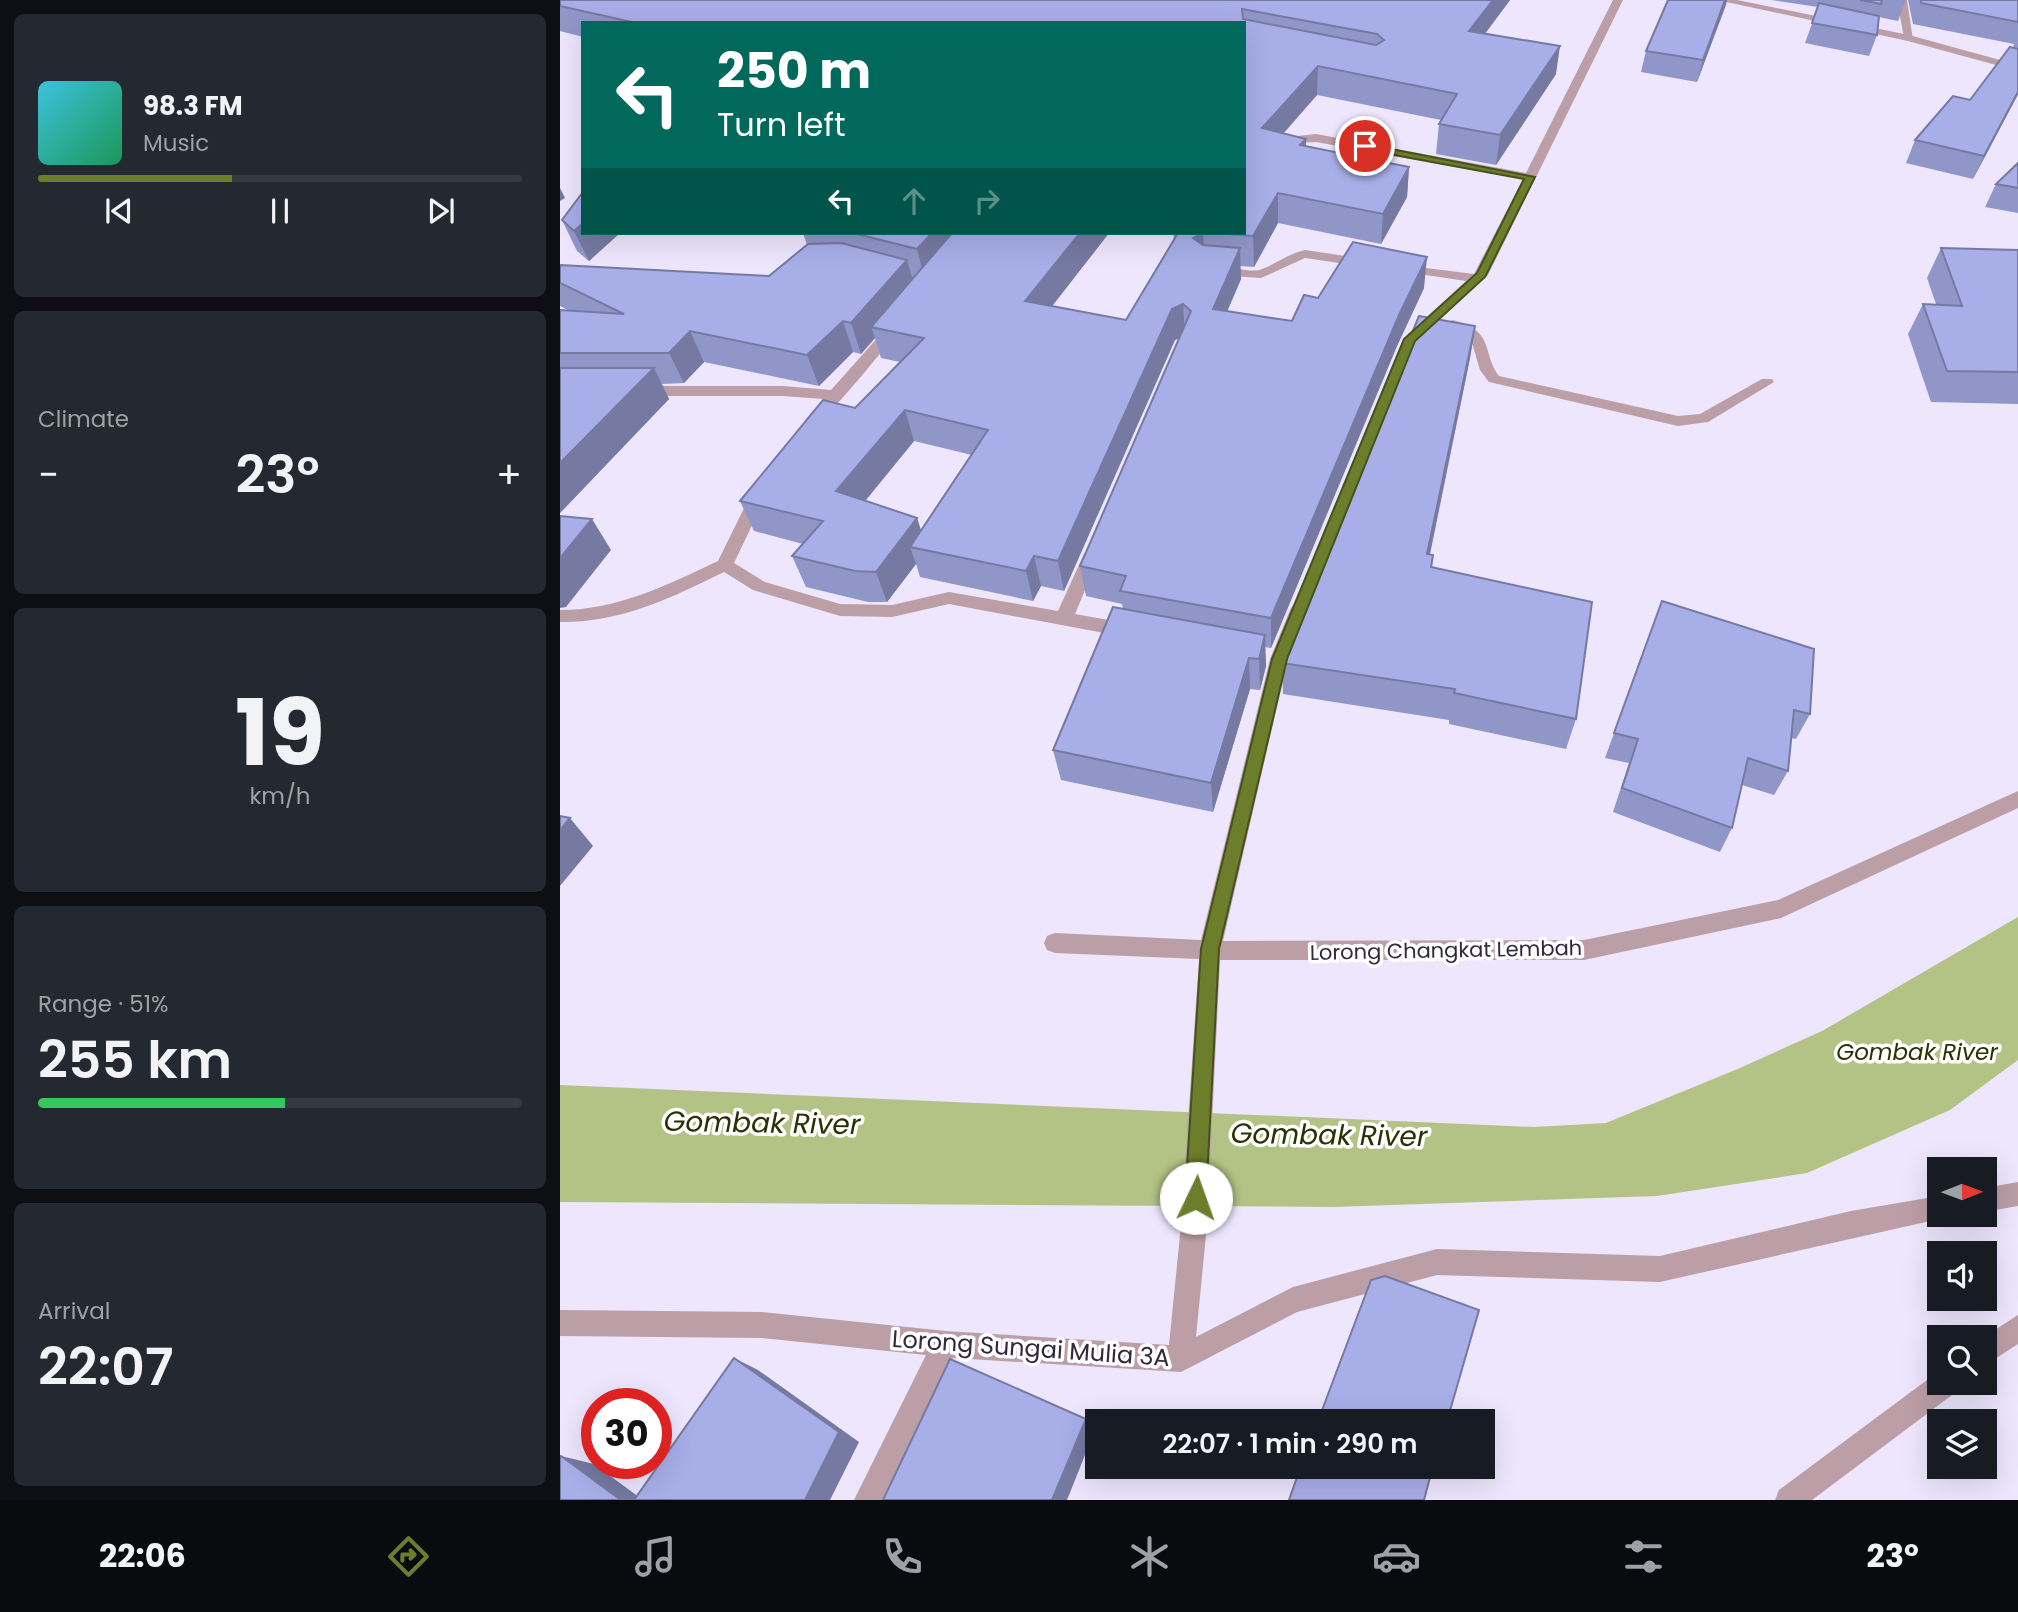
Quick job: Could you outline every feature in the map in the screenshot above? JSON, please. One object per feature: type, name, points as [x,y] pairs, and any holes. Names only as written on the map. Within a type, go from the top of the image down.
[{"type":"street","points":[[1405,352],[1410,339],[1477,279],[1618,0]]},
{"type":"street","points":[[1722,0],[1771,4],[2018,68]]},
{"type":"street","points":[[1902,0],[1909,38]]},
{"type":"street","points":[[1283,149],[1293,140],[1316,138],[1530,177]]},
{"type":"street","points":[[1205,269],[1261,274],[1292,257],[1305,254],[1477,279]]},
{"type":"street","points":[[1436,315],[1476,338],[1481,347],[1485,367],[1494,379],[1668,420],[1703,419],[1767,382]]},
{"type":"street","points":[[802,433],[902,318]]},
{"type":"street","points":[[624,391],[783,391],[836,395]]},
{"type":"street","points":[[560,616],[583,618],[640,604],[725,565],[766,482]]},
{"type":"street","points":[[1064,619],[1096,543]]},
{"type":"street","points":[[725,565],[759,586],[840,610],[891,611],[949,598],[1144,634]]},
{"type":"street","points":[[1181,1359],[1194,1225],[1210,949],[1272,658],[1305,595]]},
{"type":"street","name":"Lorong Changkat Lembah","points":[[1055,943],[1254,951],[1584,950],[1781,909],[2018,799]]},
{"type":"street","points":[[1997,1198],[2018,1194]]},
{"type":"street","name":"Lorong Sungai Mulia 3A","points":[[560,1323],[762,1325],[946,1344],[1181,1359],[1293,1300],[1437,1262],[1660,1269],[1852,1224],[1927,1210]]},
{"type":"street","points":[[1997,1343],[2018,1328]]},
{"type":"street","points":[[868,1500],[946,1344]]},
{"type":"street","points":[[1789,1500],[1929,1395]]},
{"type":"water","name":"Gombak River","points":[[2018,917],[2018,1060],[1950,1110],[1807,1173],[1657,1196],[1333,1207],[560,1202],[560,1085],[1534,1127],[1606,1123],[1822,1031]]},
{"type":"building","points":[[560,0],[1493,0],[1469,31],[1560,46],[1500,135],[1439,124],[1457,94],[1318,66],[1262,128],[1306,139],[1300,145],[1409,167],[1383,214],[1278,193],[1253,236],[1240,235],[1246,235],[1246,21],[627,21],[560,6]],"holes":[[[1242,9],[1377,34],[1384,40],[1376,45],[1243,19]]]},
{"type":"building","points":[[1668,0],[1725,0],[1703,60],[1646,51]]},
{"type":"building","points":[[1860,0],[1882,0],[1881,4]]},
{"type":"building","points":[[1921,0],[2018,0],[2018,22],[1921,3]]},
{"type":"building","points":[[1819,3],[1879,16],[1877,35],[1812,23]]},
{"type":"building","points":[[2010,47],[2018,49],[2018,92],[1984,156],[1915,140],[1953,96],[1970,100]]},
{"type":"building","points":[[2018,163],[2018,188],[1996,184]]},
{"type":"building","points":[[581,195],[581,225],[574,231],[562,220]]},
{"type":"building","points":[[861,235],[930,235],[917,249]]},
{"type":"building","points":[[950,235],[1078,235],[1025,301],[1126,320],[1177,235],[1198,235],[1193,238],[1203,245],[1240,248],[1213,309],[1292,321],[1304,295],[1318,298],[1353,242],[1427,257],[1399,315],[1271,618],[1120,591],[1126,576],[1080,566],[1191,311],[1183,304],[1172,309],[1058,561],[1034,556],[1026,571],[910,547],[988,430],[905,410],[836,491],[917,518],[876,572],[855,571],[792,556],[823,521],[740,501],[823,400],[855,408],[924,338],[871,327]]},
{"type":"building","points":[[841,243],[907,260],[851,323],[843,321],[807,355],[690,331],[669,353],[560,353],[560,310],[624,314],[560,283],[560,265],[769,276],[808,244]]},
{"type":"building","points":[[1941,248],[2018,250],[2018,372],[1947,371],[1923,304],[1962,306]]},
{"type":"building","points":[[1419,316],[1475,326],[1427,554],[1433,555],[1431,567],[1592,602],[1576,719],[1454,693],[1455,689],[1282,663],[1291,628]]},
{"type":"building","points":[[560,368],[654,368],[560,463]]},
{"type":"building","points":[[560,516],[592,519],[560,558]]},
{"type":"building","points":[[1662,601],[1814,649],[1810,714],[1794,710],[1788,771],[1748,758],[1732,828],[1622,788],[1638,739],[1614,733]]},
{"type":"building","points":[[1113,607],[1265,635],[1259,659],[1249,658],[1211,783],[1053,750]]},
{"type":"building","points":[[560,816],[570,818],[560,830]]},
{"type":"building","points":[[1385,1276],[1479,1310],[1450,1409],[1323,1409],[1371,1280]]},
{"type":"building","points":[[734,1358],[839,1432],[805,1500],[634,1500],[649,1479],[672,1479],[672,1446]]},
{"type":"building","points":[[950,1359],[1085,1419],[1052,1500],[883,1500]]},
{"type":"building","points":[[560,1457],[581,1471],[581,1479],[592,1479],[621,1500],[560,1500]]},
{"type":"building","points":[[1296,1479],[1430,1479],[1424,1500],[1289,1500]]},
{"type":"route","points":[[1196,1198],[1210,949],[1279,659],[1410,339],[1481,275],[1530,177],[1365,146]]}]
